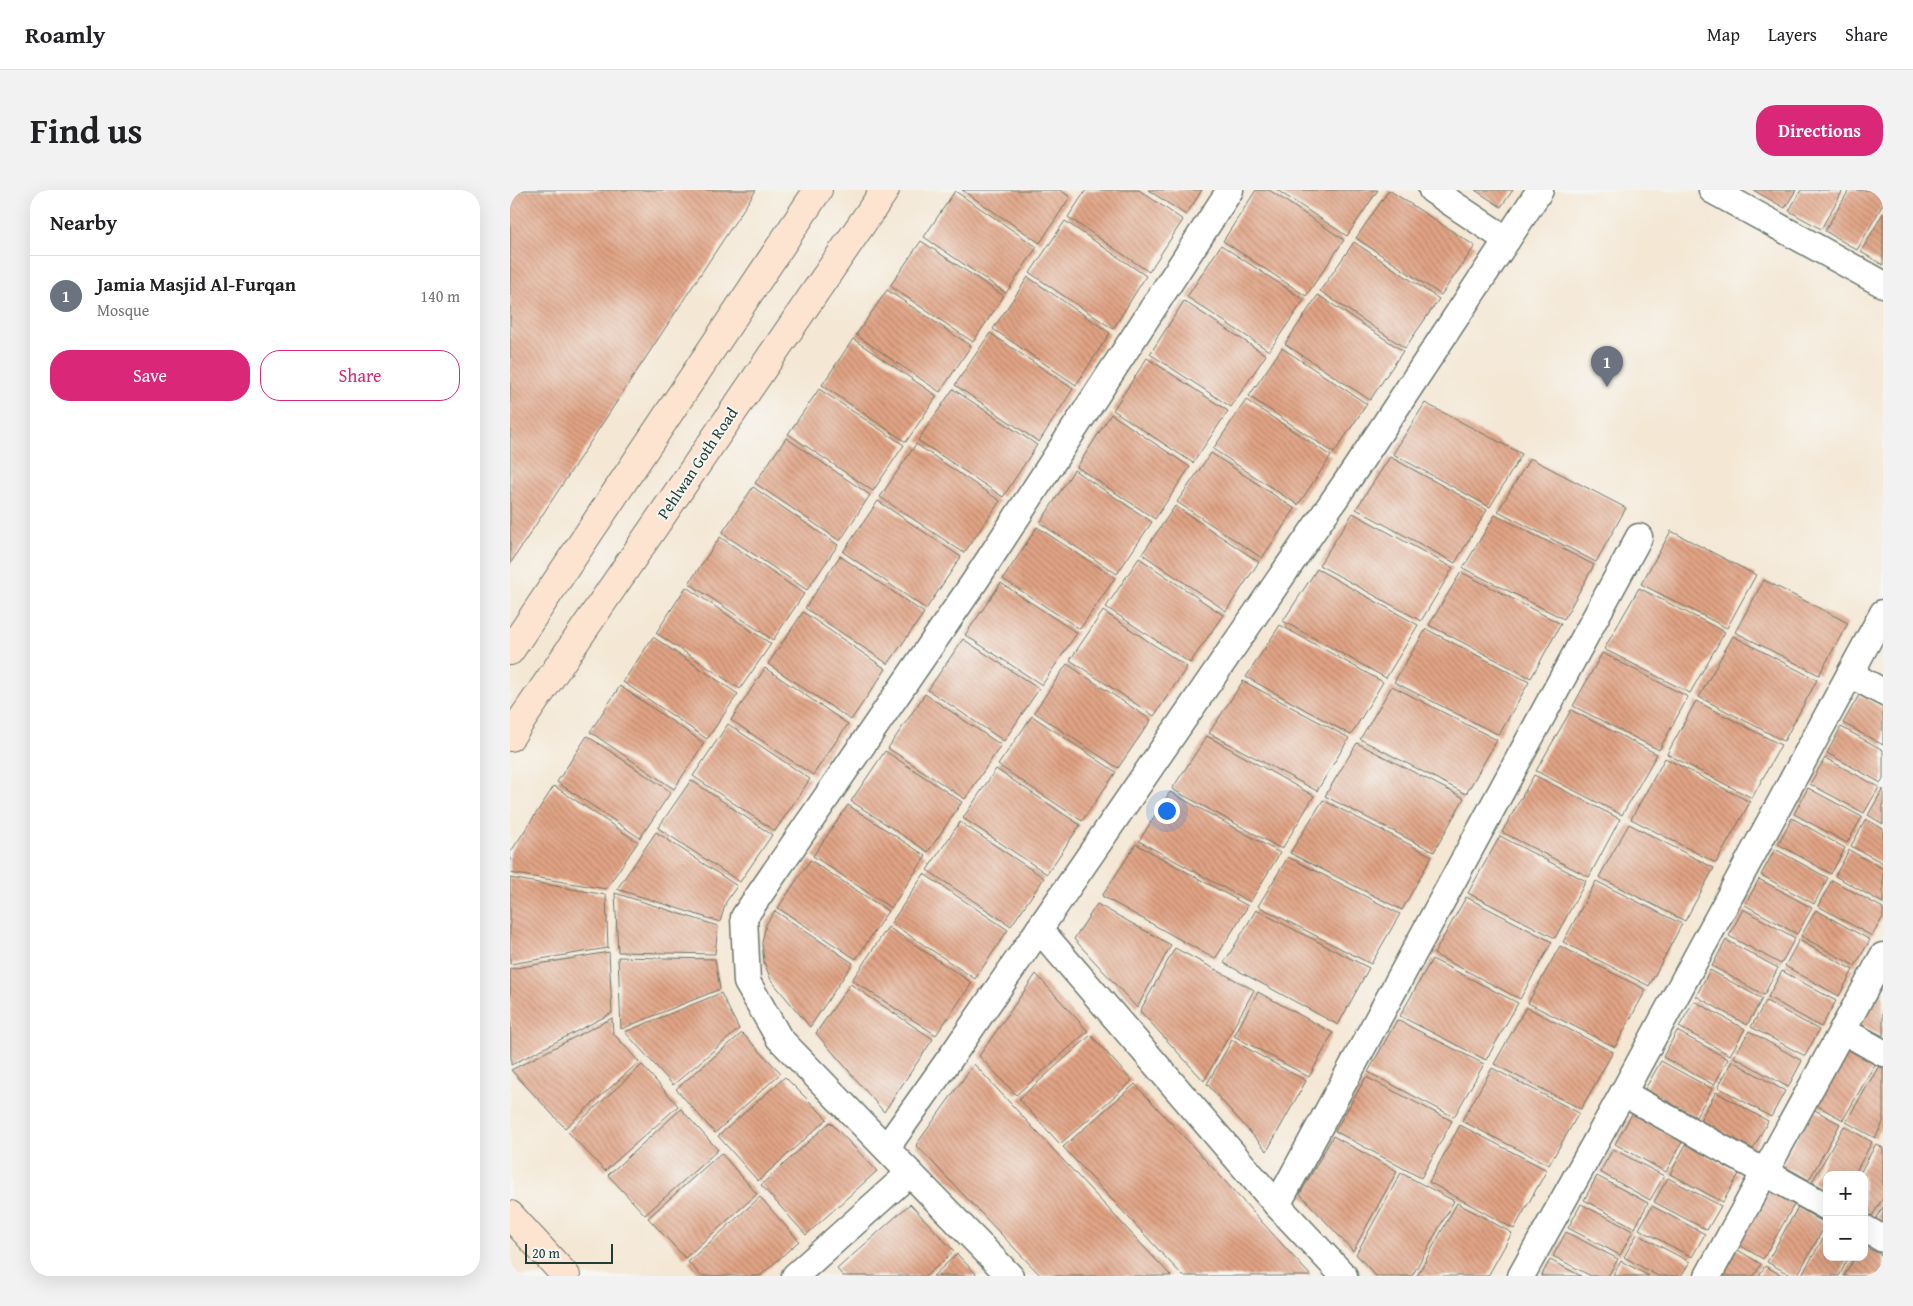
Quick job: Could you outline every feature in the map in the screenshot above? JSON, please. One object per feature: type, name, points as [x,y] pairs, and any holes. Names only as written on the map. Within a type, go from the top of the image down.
[{"type":"main road","points":[[510,651],[818,190]]},
{"type":"main road","name":"Pehlwan Goth Road","points":[[510,737],[885,190]]},
{"type":"main road","points":[[510,1215],[566,1276]]},
{"type":"street","points":[[1010,1276],[780,1038],[747,982],[744,917],[975,581],[1230,190]]},
{"type":"street","points":[[1432,190],[1507,240]]},
{"type":"street","points":[[887,1147],[956,1050],[1356,468],[1540,190]]},
{"type":"street","points":[[1712,190],[1883,284]]},
{"type":"street","points":[[1277,1205],[1639,537]]},
{"type":"street","points":[[1521,1276],[1623,1093],[1883,613]]},
{"type":"street","points":[[1850,674],[1883,692]]},
{"type":"street","points":[[1039,929],[1277,1205],[1344,1276]]},
{"type":"street","points":[[1708,1276],[1883,956]]},
{"type":"street","points":[[1842,1030],[1883,1052]]},
{"type":"street","points":[[1623,1093],[1823,1205]]},
{"type":"street","points":[[795,1276],[910,1173]]},
{"type":"street","points":[[1868,1230],[1883,1239]]},
{"type":"building","points":[[510,190],[756,190],[510,564]]},
{"type":"building","points":[[962,190],[1060,190],[1070,197],[1040,243]]},
{"type":"building","points":[[1086,190],[1139,190],[1183,220],[1149,272],[1068,217]]},
{"type":"building","points":[[1148,190],[1202,190],[1186,215]]},
{"type":"building","points":[[1256,190],[1269,190],[1344,240],[1306,296],[1223,241]]},
{"type":"building","points":[[1277,190],[1378,190],[1347,236]]},
{"type":"building","points":[[1389,190],[1475,246],[1441,295],[1356,238]]},
{"type":"building","points":[[1475,190],[1513,190],[1501,207]]},
{"type":"building","points":[[1753,190],[1796,190],[1785,208]]},
{"type":"building","points":[[1801,190],[1843,190],[1821,229],[1789,211]]},
{"type":"building","points":[[1849,190],[1883,190],[1883,204],[1857,250],[1825,231]]},
{"type":"building","points":[[955,191],[1037,247],[1006,293],[924,237]]},
{"type":"building","points":[[1883,213],[1883,265],[1861,252]]},
{"type":"building","points":[[1065,221],[1146,276],[1113,329],[1030,273]]},
{"type":"building","points":[[921,241],[1004,296],[973,342],[890,286]]},
{"type":"building","points":[[1354,242],[1439,299],[1405,348],[1320,291]]},
{"type":"building","points":[[1221,245],[1304,300],[1269,351],[1187,297]]},
{"type":"building","points":[[1028,277],[1110,333],[1076,385],[993,329]]},
{"type":"building","points":[[887,290],[971,346],[940,392],[856,335]]},
{"type":"building","points":[[1318,295],[1403,351],[1370,400],[1285,344]]},
{"type":"building","points":[[1184,301],[1266,355],[1231,407],[1150,354]]},
{"type":"building","points":[[990,333],[1073,389],[1039,442],[955,385]]},
{"type":"building","points":[[853,339],[937,396],[906,442],[822,385]]},
{"type":"building","points":[[1282,348],[1367,404],[1334,453],[1249,396]]},
{"type":"building","points":[[1147,358],[1228,411],[1193,463],[1113,410]]},
{"type":"building","points":[[819,389],[904,445],[873,491],[788,434]]},
{"type":"building","points":[[953,389],[1037,445],[1003,497],[918,440]]},
{"type":"building","points":[[1246,400],[1331,456],[1298,505],[1213,449]]},
{"type":"building","points":[[1425,403],[1522,454],[1490,507],[1393,454]]},
{"type":"building","points":[[1111,414],[1190,467],[1155,519],[1077,467]]},
{"type":"building","points":[[786,438],[870,495],[840,541],[755,483]]},
{"type":"building","points":[[916,444],[1000,501],[964,553],[880,497]]},
{"type":"building","points":[[1211,453],[1295,509],[1262,558],[1177,502]]},
{"type":"building","points":[[1390,457],[1487,510],[1455,563],[1356,509]]},
{"type":"building","points":[[1530,458],[1626,508],[1596,562],[1498,511]]},
{"type":"building","points":[[1074,470],[1152,522],[1117,574],[1040,523]]},
{"type":"building","points":[[753,487],[838,545],[807,590],[722,533]]},
{"type":"building","points":[[878,501],[961,557],[926,609],[843,552]]},
{"type":"building","points":[[1175,506],[1259,562],[1226,611],[1142,554]]},
{"type":"building","points":[[1353,513],[1453,568],[1421,621],[1319,565]]},
{"type":"building","points":[[1495,515],[1594,565],[1564,619],[1463,568]]},
{"type":"building","points":[[1037,527],[1115,578],[1080,629],[1003,579]]},
{"type":"building","points":[[1671,531],[1756,575],[1727,628],[1641,584]]},
{"type":"building","points":[[720,537],[804,594],[773,640],[689,583]]},
{"type":"building","points":[[840,556],[924,613],[888,664],[805,608]]},
{"type":"building","points":[[1139,558],[1223,615],[1190,663],[1106,607]]},
{"type":"building","points":[[1317,569],[1418,625],[1386,678],[1283,621]]},
{"type":"building","points":[[1461,572],[1561,624],[1531,678],[1429,625]]},
{"type":"building","points":[[1764,580],[1848,623],[1819,675],[1735,632]]},
{"type":"building","points":[[1001,583],[1077,633],[1042,685],[965,635]]},
{"type":"building","points":[[686,587],[771,644],[740,689],[656,633]]},
{"type":"building","points":[[1639,588],[1725,632],[1690,693],[1604,649]]},
{"type":"building","points":[[1103,611],[1187,667],[1154,716],[1070,660]]},
{"type":"building","points":[[803,612],[886,669],[851,720],[768,664]]},
{"type":"building","points":[[1280,625],[1383,682],[1351,735],[1246,677]]},
{"type":"building","points":[[1426,629],[1529,682],[1499,735],[1394,682]]},
{"type":"building","points":[[1733,636],[1817,680],[1784,741],[1699,697]]},
{"type":"building","points":[[653,637],[738,694],[707,739],[623,682]]},
{"type":"building","points":[[963,639],[1039,689],[1004,741],[928,690]]},
{"type":"building","points":[[1602,653],[1688,697],[1659,750],[1573,706]]},
{"type":"building","points":[[1067,664],[1151,720],[1118,768],[1034,712]]},
{"type":"building","points":[[765,668],[848,724],[813,775],[731,720]]},
{"type":"building","points":[[1243,681],[1349,738],[1317,791],[1209,733]]},
{"type":"building","points":[[620,686],[704,743],[674,789],[590,732]]},
{"type":"building","points":[[1392,686],[1497,740],[1466,794],[1360,739]]},
{"type":"building","points":[[925,694],[1001,745],[965,799],[888,748]]},
{"type":"building","points":[[1859,695],[1883,708],[1883,745],[1843,723]]},
{"type":"building","points":[[1696,701],[1781,745],[1752,798],[1667,754]]},
{"type":"building","points":[[1571,710],[1657,754],[1622,815],[1536,771]]},
{"type":"building","points":[[1032,716],[1116,772],[1082,821],[998,765]]},
{"type":"building","points":[[728,724],[810,779],[775,831],[693,776]]},
{"type":"building","points":[[1841,727],[1883,750],[1883,779],[1881,783],[1827,753]]},
{"type":"building","points":[[587,736],[671,792],[640,838],[557,782]]},
{"type":"building","points":[[1207,736],[1314,796],[1282,849],[1172,789]]},
{"type":"building","points":[[1357,743],[1464,798],[1434,852],[1325,796]]},
{"type":"building","points":[[885,751],[962,802],[928,852],[851,801]]},
{"type":"building","points":[[1665,758],[1750,802],[1716,863],[1631,819]]},
{"type":"building","points":[[1825,758],[1879,787],[1864,813],[1810,784]]},
{"type":"building","points":[[996,769],[1080,825],[1047,874],[963,818]]},
{"type":"building","points":[[1534,775],[1620,819],[1589,877],[1502,832]]},
{"type":"building","points":[[691,780],[772,835],[740,882],[658,828]]},
{"type":"building","points":[[554,786],[638,842],[606,889],[510,873],[510,853]]},
{"type":"building","points":[[1808,788],[1862,817],[1847,843],[1794,814]]},
{"type":"building","points":[[1883,789],[1883,824],[1868,815]]},
{"type":"building","points":[[1170,792],[1280,853],[1250,902],[1139,841]]},
{"type":"building","points":[[1323,800],[1432,856],[1402,910],[1290,853]]},
{"type":"building","points":[[848,805],[926,856],[891,908],[813,856]]},
{"type":"building","points":[[1792,818],[1845,848],[1831,874],[1778,844]]},
{"type":"building","points":[[1866,819],[1883,829],[1883,863],[1851,846]]},
{"type":"building","points":[[960,822],[1044,878],[1011,926],[927,870]]},
{"type":"building","points":[[1629,824],[1714,868],[1685,921],[1599,877]]},
{"type":"building","points":[[656,832],[737,886],[726,902],[720,922],[617,889]]},
{"type":"building","points":[[1500,836],[1586,881],[1555,938],[1468,893]]},
{"type":"building","points":[[1136,844],[1248,906],[1215,959],[1102,896]]},
{"type":"building","points":[[1775,849],[1828,878],[1814,904],[1761,875]]},
{"type":"building","points":[[1849,850],[1883,869],[1883,903],[1835,876]]},
{"type":"building","points":[[1288,857],[1400,914],[1371,964],[1258,906]]},
{"type":"building","points":[[810,860],[888,911],[856,959],[778,908]]},
{"type":"building","points":[[924,874],[1008,930],[975,979],[891,923]]},
{"type":"building","points":[[510,878],[606,895],[608,948],[510,964]]},
{"type":"building","points":[[1759,879],[1812,908],[1797,934],[1745,905]]},
{"type":"building","points":[[1832,880],[1883,908],[1883,917],[1872,936],[1818,906]]},
{"type":"building","points":[[1596,881],[1682,924],[1649,986],[1563,942]]},
{"type":"building","points":[[615,893],[718,926],[715,954],[618,952]]},
{"type":"building","points":[[1466,897],[1552,942],[1520,999],[1434,954]]},
{"type":"building","points":[[1097,904],[1171,945],[1137,1008],[1074,939]]},
{"type":"building","points":[[1743,909],[1795,938],[1781,964],[1729,936]]},
{"type":"building","points":[[1256,910],[1369,968],[1338,1025],[1224,963]]},
{"type":"building","points":[[1816,910],[1870,940],[1855,966],[1801,936]]},
{"type":"building","points":[[775,911],[853,963],[810,1027],[771,980],[764,962],[762,943],[766,924]]},
{"type":"building","points":[[888,927],[972,983],[936,1035],[852,980]]},
{"type":"building","points":[[1726,940],[1778,968],[1764,995],[1712,966]]},
{"type":"building","points":[[1799,940],[1853,970],[1839,996],[1785,966]]},
{"type":"building","points":[[1560,946],[1646,990],[1615,1047],[1528,1003]]},
{"type":"building","points":[[1175,948],[1254,990],[1204,1081],[1140,1011]]},
{"type":"building","points":[[609,952],[612,1013],[511,1065],[510,969]]},
{"type":"building","points":[[618,957],[715,959],[720,989],[621,1029]]},
{"type":"building","points":[[1432,959],[1518,1003],[1486,1060],[1400,1016]]},
{"type":"building","points":[[1710,970],[1762,999],[1747,1025],[1696,996]]},
{"type":"building","points":[[1782,971],[1836,1001],[1821,1027],[1768,997]]},
{"type":"building","points":[[1036,974],[1088,1031],[1016,1095],[979,1056]]},
{"type":"building","points":[[850,984],[933,1039],[884,1112],[816,1033]]},
{"type":"building","points":[[1883,985],[1883,1036],[1861,1024]]},
{"type":"building","points":[[1258,992],[1333,1033],[1309,1077],[1234,1036]]},
{"type":"building","points":[[721,993],[739,1029],[673,1085],[625,1032]]},
{"type":"building","points":[[1694,1001],[1745,1029],[1730,1055],[1679,1027]]},
{"type":"building","points":[[1766,1001],[1819,1030],[1805,1056],[1751,1027]]},
{"type":"building","points":[[1526,1007],[1613,1052],[1581,1109],[1494,1064]]},
{"type":"building","points":[[612,1018],[613,1033],[639,1062],[565,1128],[511,1070]]},
{"type":"building","points":[[1397,1020],[1484,1064],[1454,1117],[1368,1072]]},
{"type":"building","points":[[1677,1031],[1728,1059],[1714,1085],[1663,1057]]},
{"type":"building","points":[[1749,1031],[1802,1061],[1788,1087],[1734,1057]]},
{"type":"building","points":[[742,1033],[781,1073],[715,1133],[676,1089]]},
{"type":"building","points":[[1091,1035],[1132,1081],[1060,1144],[1019,1099]]},
{"type":"building","points":[[1232,1040],[1306,1081],[1267,1151],[1207,1084]]},
{"type":"building","points":[[1847,1049],[1875,1064],[1843,1120],[1816,1105]]},
{"type":"building","points":[[1661,1061],[1712,1089],[1696,1117],[1645,1089]]},
{"type":"building","points":[[1732,1061],[1785,1091],[1771,1117],[1718,1087]]},
{"type":"building","points":[[974,1064],[1171,1276],[1041,1276],[916,1145]]},
{"type":"building","points":[[642,1065],[678,1106],[605,1171],[568,1132]]},
{"type":"building","points":[[1879,1066],[1883,1069],[1883,1123],[1875,1138],[1846,1122]]},
{"type":"building","points":[[1492,1068],[1579,1113],[1549,1165],[1462,1121]]},
{"type":"building","points":[[785,1077],[827,1119],[758,1181],[718,1136]]},
{"type":"building","points":[[1366,1077],[1452,1121],[1421,1178],[1335,1131]]},
{"type":"building","points":[[1135,1084],[1311,1276],[1183,1276],[1063,1147]]},
{"type":"building","points":[[1716,1092],[1768,1121],[1753,1149],[1700,1120]]},
{"type":"building","points":[[681,1109],[718,1150],[645,1215],[608,1175]]},
{"type":"building","points":[[1813,1109],[1840,1124],[1809,1180],[1782,1165]]},
{"type":"building","points":[[1632,1114],[1682,1142],[1666,1172],[1615,1144]]},
{"type":"building","points":[[830,1122],[877,1171],[806,1235],[761,1185]]},
{"type":"building","points":[[1460,1125],[1547,1170],[1514,1229],[1429,1182]]},
{"type":"building","points":[[1844,1126],[1872,1142],[1856,1171],[1823,1171],[1823,1188],[1812,1182]]},
{"type":"building","points":[[1333,1136],[1397,1171],[1353,1251],[1300,1194]]},
{"type":"building","points":[[1686,1144],[1739,1174],[1723,1202],[1670,1174]]},
{"type":"building","points":[[1876,1144],[1883,1148],[1883,1198],[1872,1216],[1868,1214],[1868,1171],[1861,1171]]},
{"type":"building","points":[[1613,1149],[1664,1176],[1650,1200],[1600,1172]]},
{"type":"building","points":[[721,1153],[757,1194],[685,1258],[648,1218]]},
{"type":"building","points":[[1401,1173],[1454,1201],[1412,1276],[1376,1276],[1356,1254]]},
{"type":"building","points":[[1597,1176],[1648,1203],[1635,1228],[1584,1200]]},
{"type":"building","points":[[1668,1178],[1721,1206],[1707,1230],[1654,1202]]},
{"type":"building","points":[[1768,1189],[1794,1205],[1763,1259],[1736,1243]]},
{"type":"building","points":[[760,1197],[799,1241],[760,1276],[701,1276],[688,1262]]},
{"type":"building","points":[[1457,1203],[1512,1233],[1488,1276],[1417,1276]]},
{"type":"building","points":[[910,1204],[954,1251],[926,1276],[843,1276],[837,1269]]},
{"type":"building","points":[[1581,1204],[1633,1231],[1620,1255],[1568,1228]]},
{"type":"building","points":[[1652,1206],[1705,1234],[1692,1257],[1639,1229]]},
{"type":"building","points":[[1798,1207],[1823,1222],[1823,1229],[1797,1276],[1792,1276],[1767,1262]]},
{"type":"building","points":[[1883,1207],[1883,1223],[1876,1219]]},
{"type":"building","points":[[1566,1232],[1618,1259],[1608,1276],[1591,1276],[1553,1256]]},
{"type":"building","points":[[1637,1234],[1690,1262],[1681,1276],[1658,1276],[1624,1257]]},
{"type":"building","points":[[1823,1239],[1823,1261],[1847,1261],[1839,1276],[1801,1276]]},
{"type":"building","points":[[1733,1247],[1761,1264],[1754,1276],[1716,1276]]},
{"type":"building","points":[[1868,1248],[1883,1256],[1883,1273],[1881,1276],[1844,1276],[1853,1261],[1868,1261]]},
{"type":"building","points":[[957,1254],[978,1276],[933,1276]]},
{"type":"building","points":[[1550,1260],[1581,1276],[1541,1276]]},
{"type":"building","points":[[1621,1261],[1649,1276],[1613,1276]]},
{"type":"building","points":[[1765,1266],[1783,1276],[1759,1276]]},
{"type":"place","name":"Jamia Masjid Al-Furqan","points":[[1607,387]]}]
